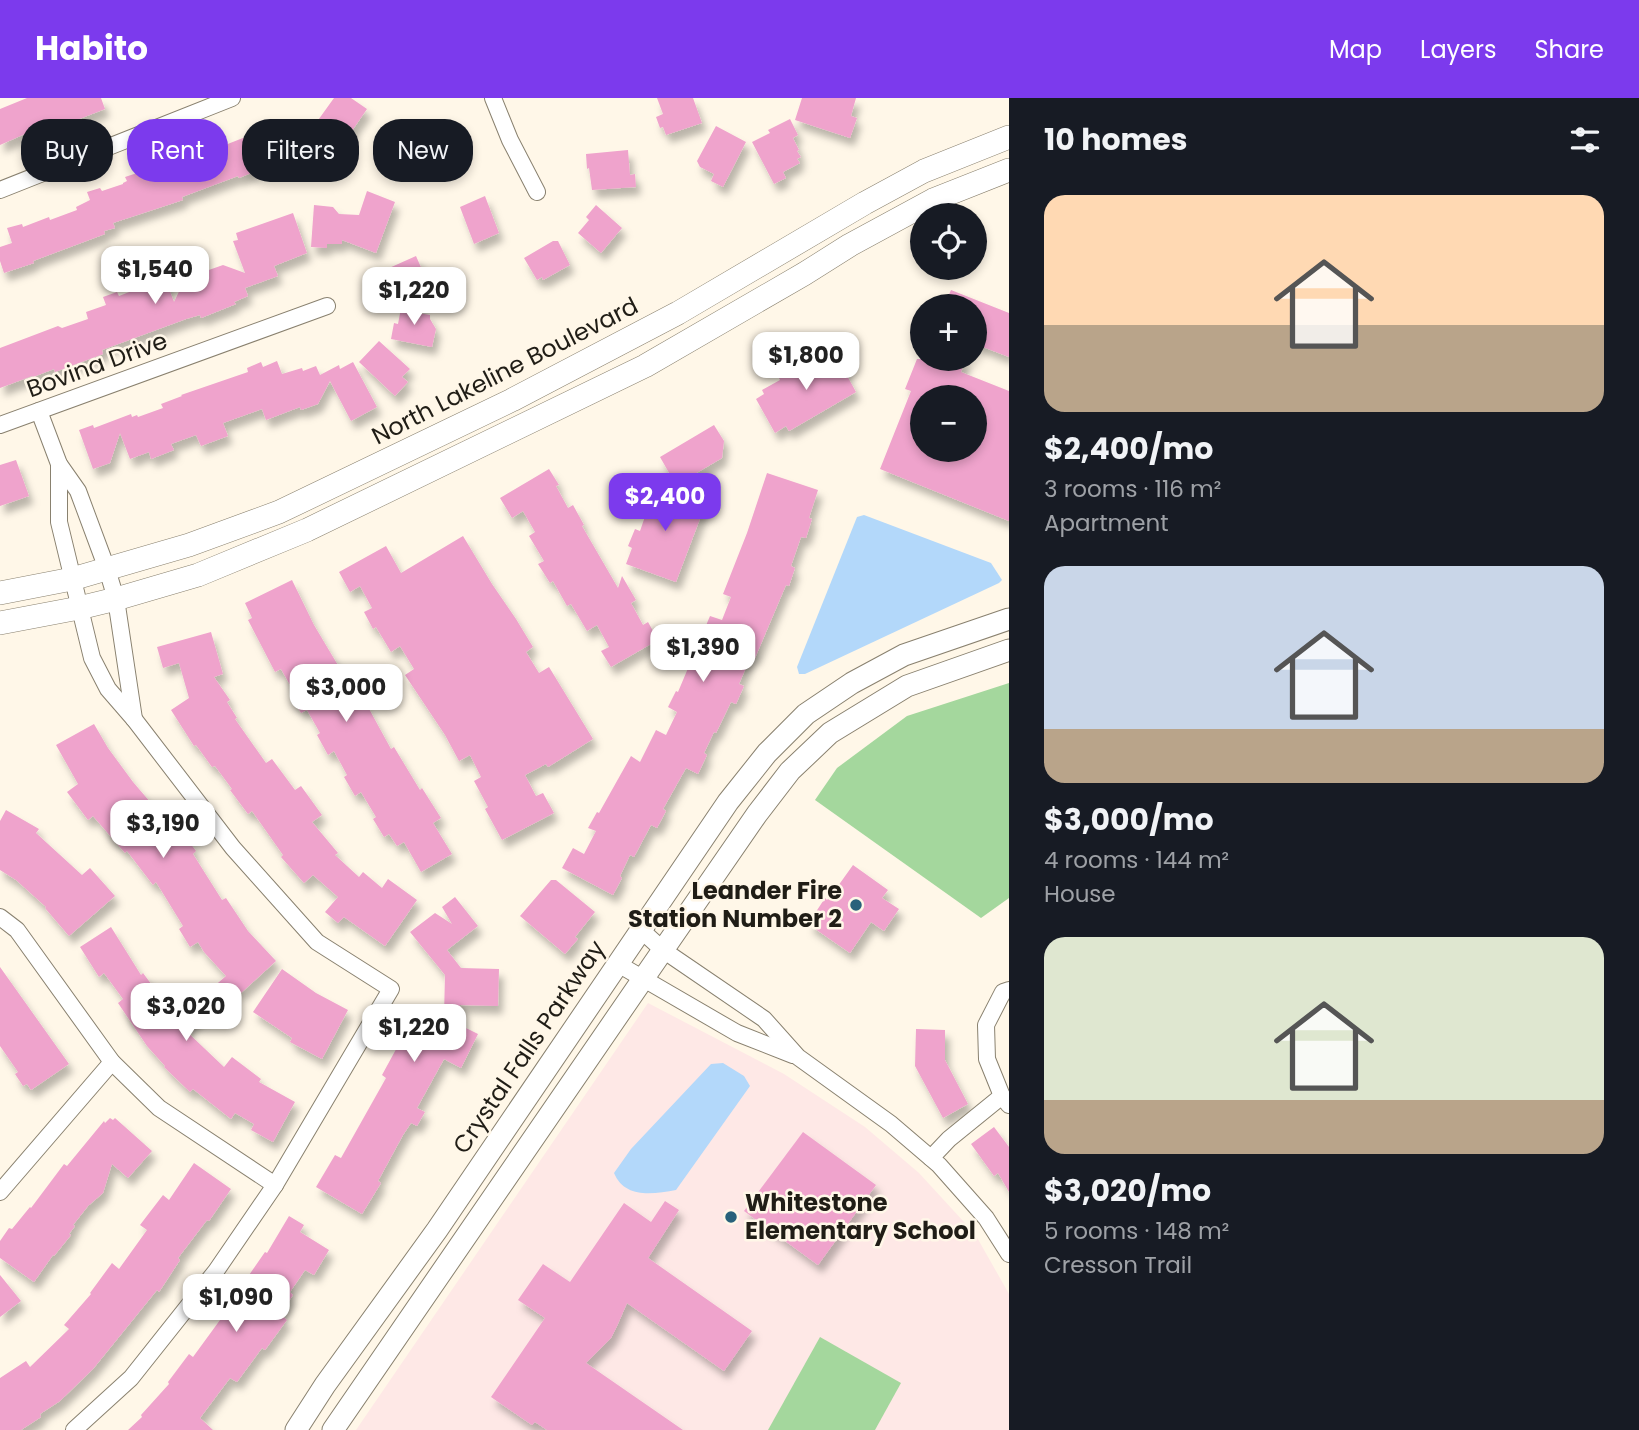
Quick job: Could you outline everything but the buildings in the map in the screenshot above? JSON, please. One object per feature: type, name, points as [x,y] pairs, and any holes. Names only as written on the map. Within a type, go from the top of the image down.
[{"type":"main road","name":"North Lakeline Boulevard","points":[[0,593],[107,569],[189,545],[279,512],[512,400],[678,313],[923,171],[1009,136]]},
{"type":"main road","points":[[0,623],[79,608],[198,575],[307,530],[645,366],[850,245],[933,200],[1009,170]]},
{"type":"street","points":[[0,190],[232,98]]},
{"type":"street","points":[[493,98],[510,140],[537,192]]},
{"type":"street","name":"Bovina Drive","points":[[0,425],[327,306]]},
{"type":"street","points":[[39,411],[59,464],[78,491],[107,569],[116,599],[134,719]]},
{"type":"street","points":[[59,464],[59,523],[92,659],[108,689],[233,848],[317,942],[391,989],[275,1185],[216,1270],[131,1378],[74,1430]]},
{"type":"street","name":"Crystal Falls Parkway","points":[[296,1430],[437,1230],[728,802],[767,753],[806,714],[852,683],[904,654],[1009,620]]},
{"type":"street","points":[[333,1430],[757,814],[790,771],[830,733],[907,686],[1009,650]]},
{"type":"street","points":[[0,917],[17,930],[112,1062],[159,1108],[275,1185]]},
{"type":"street","points":[[641,930],[663,950],[764,1019],[799,1057],[891,1124],[931,1158],[986,1218],[1009,1254]]},
{"type":"street","points":[[618,964],[737,1033],[799,1057]]},
{"type":"street","points":[[931,1158],[949,1139],[1006,1101],[987,1059],[986,1025],[1003,992],[1009,990]]},
{"type":"street","points":[[0,1192],[112,1062]]},
{"type":"shaded area","name":"Whitestone Elementary School","points":[[648,1003],[784,1074],[865,1127],[919,1173],[975,1234],[1009,1294],[1009,1430],[356,1430]]},
{"type":"green space","points":[[1009,683],[1009,898],[981,918],[815,800],[837,768],[907,716]]},
{"type":"green space","points":[[820,1337],[901,1383],[875,1430],[768,1430]]},
{"type":"water","points":[[864,515],[991,563],[1002,580],[805,674],[799,674],[797,667],[857,517]]},
{"type":"water","points":[[723,1063],[744,1076],[750,1086],[676,1190],[640,1193],[625,1187],[614,1173],[631,1149],[711,1064]]},
{"type":"place","name":"Leander Fire Station Number 2","points":[[856,905]]},
{"type":"place","name":"Whitestone Elementary School","points":[[731,1217]]}]
